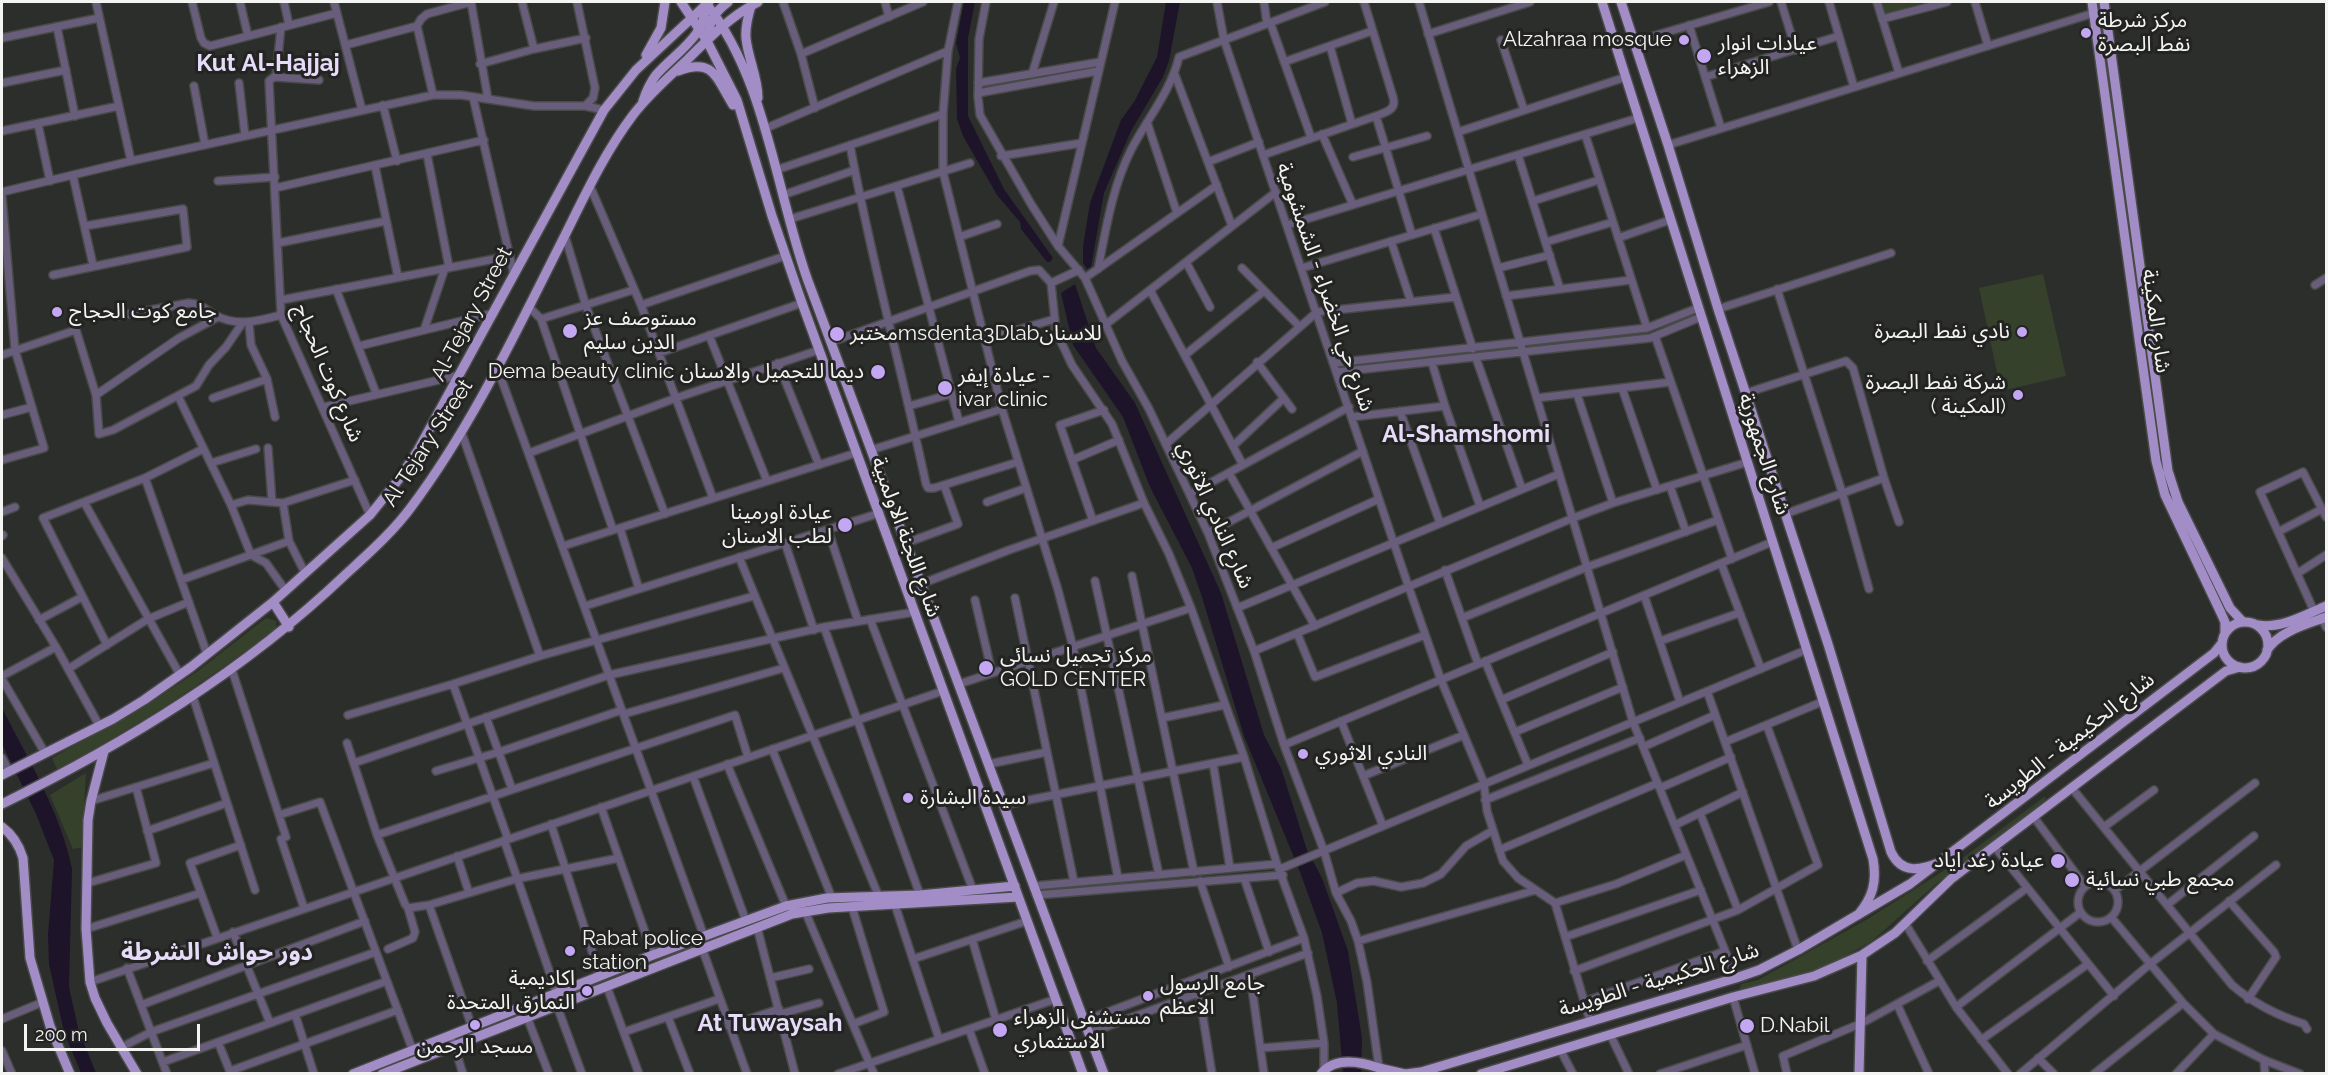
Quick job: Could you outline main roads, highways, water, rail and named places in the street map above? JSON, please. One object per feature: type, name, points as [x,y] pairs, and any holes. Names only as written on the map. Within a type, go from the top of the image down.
[{"type":"main road","points":[[636,70],[661,28],[665,2]]},
{"type":"main road","points":[[681,2],[694,14]]},
{"type":"main road","points":[[691,2],[694,14]]},
{"type":"main road","points":[[707,2],[710,17],[707,41]]},
{"type":"main road","name":"Al-Tejary Street","points":[[5,773],[99,726],[144,700],[180,675],[273,602],[370,515],[399,479],[418,450],[604,110],[636,70],[707,2]]},
{"type":"main road","points":[[642,104],[655,77],[700,31],[710,17],[728,2]]},
{"type":"main road","name":"شارع الجمهورية","points":[[1602,2],[1874,859],[1876,876],[1874,889],[1867,905],[1858,915]]},
{"type":"main road","name":"شارع الجمهورية","points":[[1621,2],[1891,852]]},
{"type":"main road","name":"شارع المكينة","points":[[2092,2],[2168,471],[2178,502],[2230,608],[2243,622]]},
{"type":"main road","name":"شارع المكينة","points":[[2104,2],[2160,479],[2165,495],[2225,622],[2225,633]]},
{"type":"main road","points":[[723,25],[755,4]]},
{"type":"main road","points":[[755,4],[746,25],[746,37],[758,87],[759,113]]},
{"type":"main road","name":"شارع اللجنة الاولمبية","points":[[694,14],[710,17],[723,25],[751,87],[807,276],[1104,1074]]},
{"type":"main road","name":"شارع اللجنة الاولمبية","points":[[694,14],[700,31],[737,100],[785,256],[1083,1074]]},
{"type":"main road","name":"Al Tejary Street","points":[[2,804],[104,752],[193,698],[289,627],[388,535],[423,490],[461,431],[529,307],[612,145],[642,104],[723,25]]},
{"type":"main road","points":[[673,74],[695,65],[709,69],[744,122]]},
{"type":"main road","points":[[273,602],[289,627]]},
{"type":"main road","points":[[2325,621],[2282,635],[2274,640],[2260,662],[2253,666],[2240,667],[2227,658],[2222,643],[2230,627],[2243,622],[2270,627],[2326,606]]},
{"type":"main road","points":[[2257,625],[2266,636],[2267,650]]},
{"type":"main road","name":"شارع الحكيمية - الطويسة","points":[[1323,1071],[1335,1064],[1367,1064],[1381,1071],[1405,1074],[1421,1072],[1760,970],[1910,884],[2214,653],[2222,643]]},
{"type":"main road","name":"شارع الحكيمية - الطويسة","points":[[1481,1074],[1733,997],[1814,976],[1863,955],[1905,923],[1930,897],[2033,816],[2226,671],[2240,667]]},
{"type":"main road","points":[[956,725],[972,719]]},
{"type":"main road","points":[[964,745],[979,739]]},
{"type":"main road","points":[[104,752],[91,801],[86,929],[90,982],[95,998],[120,1048],[137,1074]]},
{"type":"main road","points":[[2080,756],[2091,760],[2091,772]]},
{"type":"main road","points":[[2,826],[20,847],[23,858],[30,958],[67,1073]]},
{"type":"main road","points":[[1874,859],[1884,860],[1891,852],[1900,864],[1913,870],[1920,870],[1941,862]]},
{"type":"main road","points":[[382,1074],[452,1041],[472,1027],[656,954],[786,906],[1014,886]]},
{"type":"main road","points":[[353,1074],[413,1051],[527,1017],[829,901],[852,907],[1018,897]]},
{"type":"main road","points":[[656,954],[663,964]]},
{"type":"main road","points":[[1859,1074],[1863,955]]},
{"type":"main road","points":[[1680,995],[1680,1004],[1685,1012]]},
{"type":"main road","points":[[1661,1000],[1667,1008],[1665,1018]]},
{"type":"place","name":"مركز شرطة نفط البصرة","points":[[2086,33]]},
{"type":"place","name":"Alzahraa mosque","points":[[1684,40]]},
{"type":"place","name":"عيادات انوار الزهراء","points":[[1704,56]]},
{"type":"place","name":"جامع كوت الحجاج","points":[[57,312]]},
{"type":"place","name":"مستوصف عز الدين سليم","points":[[570,331]]},
{"type":"place","name":"نادي نفط البصرة","points":[[2022,332]]},
{"type":"place","name":"مختبرmsdenta3Dlabللاسنان","points":[[837,334]]},
{"type":"place","name":"Dema beauty clinic ديما للتجميل والاسنان","points":[[878,372]]},
{"type":"place","name":"عيادة إيفر - ivar clinic","points":[[945,388]]},
{"type":"place","name":"شركة نفط البصرة ( المكينة)","points":[[2018,395]]},
{"type":"place","name":"عيادة اورمينا لطب الاسنان","points":[[845,525]]},
{"type":"place","name":"مركز تجميل نسائي GOLD CENTER","points":[[986,668]]},
{"type":"place","name":"النادي الاثوري","points":[[1303,754]]},
{"type":"place","name":"سيدة البشارة","points":[[908,798]]},
{"type":"place","name":"عيادة رغد اياد","points":[[2058,861]]},
{"type":"place","name":"مجمع طبي نسائية","points":[[2072,880]]},
{"type":"place","name":"Rabat police station","points":[[570,951]]},
{"type":"place","name":"اكاديمية النمارق المتحدة","points":[[587,991]]},
{"type":"place","name":"جامع الرسول الاعظم","points":[[1148,996]]},
{"type":"place","name":"مسجد الرحمن","points":[[475,1025]]},
{"type":"place","name":"D.Nabil","points":[[1747,1026]]},
{"type":"place","name":"مستشفى الزهراء الاستثماري","points":[[1000,1030]]},
{"type":"district","name":"Kut Al-Hajjaj","points":[[268,64]]},
{"type":"district","name":"Al-Shamshomi","points":[[1466,435]]},
{"type":"district","name":"دور حواش الشرطة","points":[[217,953]]},
{"type":"district","name":"At Tuwaysah","points":[[770,1024]]}]
